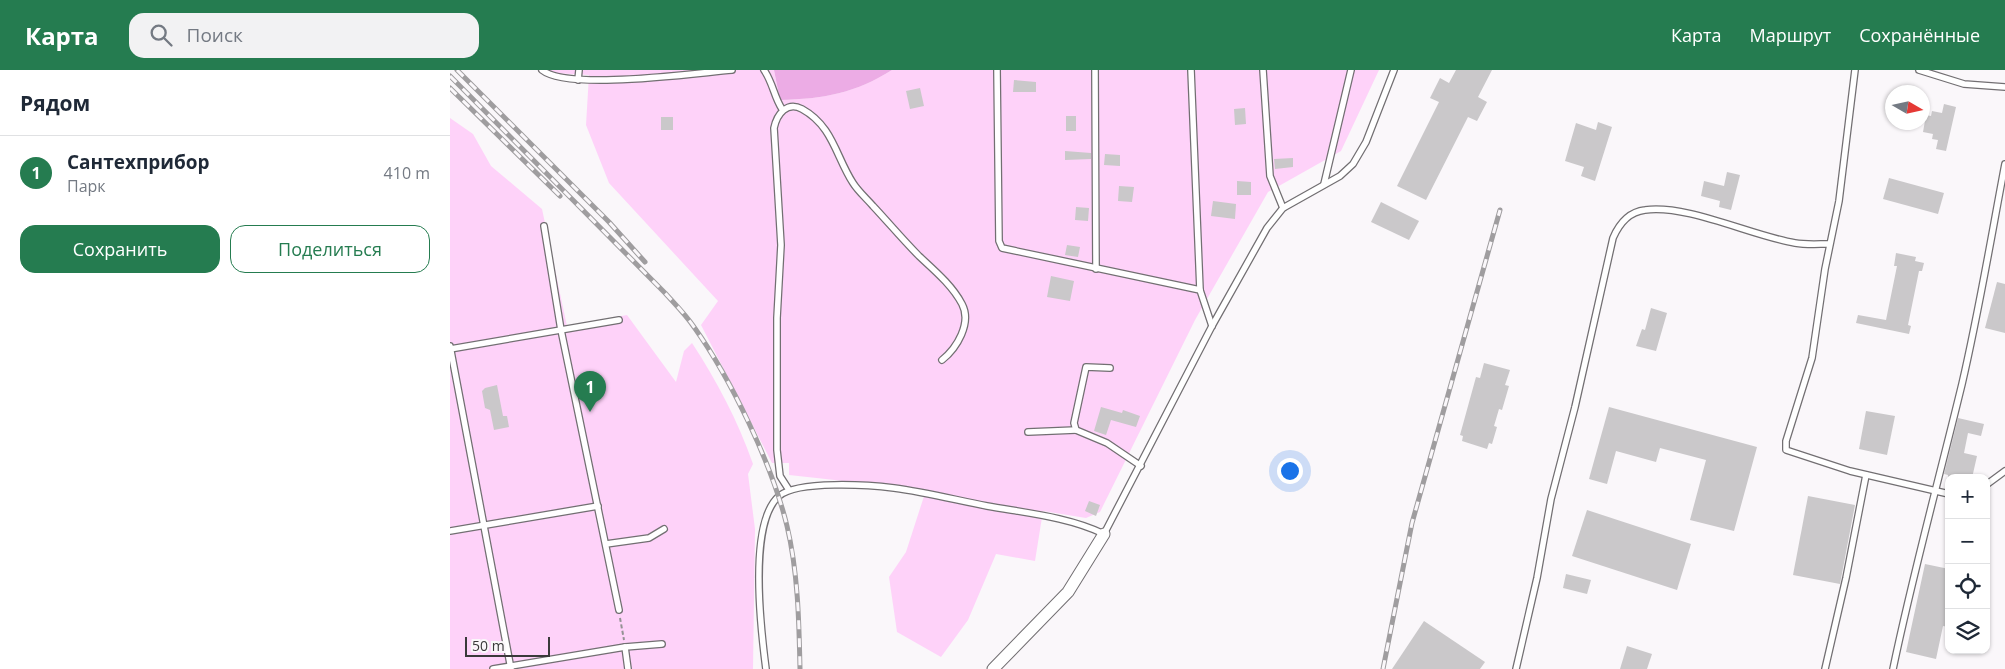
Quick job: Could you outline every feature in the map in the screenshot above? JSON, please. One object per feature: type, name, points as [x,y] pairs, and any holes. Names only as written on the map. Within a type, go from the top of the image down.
[{"type":"street","points":[[993,669],[1068,592],[1104,534]]},
{"type":"lane","points":[[542,70],[562,79],[578,80],[657,77],[732,70]]},
{"type":"lane","points":[[578,70],[578,80]]},
{"type":"lane","points":[[657,70],[657,77]]},
{"type":"lane","points":[[764,70],[772,82],[776,101],[782,109]]},
{"type":"lane","points":[[997,70],[999,241],[1002,248],[1200,290]]},
{"type":"lane","points":[[1095,70],[1096,269]]},
{"type":"lane","points":[[1191,70],[1200,290],[1212,326]]},
{"type":"lane","points":[[1263,70],[1270,176],[1283,208]]},
{"type":"lane","points":[[1324,184],[1351,70]]},
{"type":"lane","points":[[766,669],[759,611],[762,530],[770,508],[779,496],[789,490],[822,487],[894,488],[1088,526],[1104,534],[1212,326],[1267,228],[1283,208],[1340,176],[1353,164],[1366,142],[1394,70]]},
{"type":"lane","points":[[1855,70],[1838,200],[1812,358],[1786,440],[1786,450],[1866,474],[1945,493]]},
{"type":"lane","points":[[1919,70],[1964,84],[2005,87]]},
{"type":"lane","points":[[789,490],[780,476],[776,433],[777,318],[782,245],[774,128],[776,118],[782,109],[792,107],[802,109],[822,124],[834,142],[853,183],[909,246],[944,280],[963,305],[964,325],[955,349],[942,360]]},
{"type":"lane","points":[[1893,669],[1907,602],[1966,364],[1989,257],[2005,164]]},
{"type":"lane","points":[[1516,669],[1537,578],[1551,499],[1612,238],[1619,223],[1629,216],[1645,210],[1670,211],[1796,244],[1830,244]]},
{"type":"lane","points":[[544,226],[561,330],[619,610]]},
{"type":"lane","points":[[511,667],[450,348],[619,320]]},
{"type":"lane","points":[[1076,430],[1074,423],[1086,367],[1110,368]]},
{"type":"lane","points":[[1028,432],[1076,430],[1107,442],[1140,466]]},
{"type":"lane","points":[[1990,482],[2005,471]]},
{"type":"lane","points":[[1825,669],[1846,578],[1866,474]]},
{"type":"lane","points":[[450,531],[598,506]]},
{"type":"lane","points":[[606,544],[649,538],[664,529]]},
{"type":"lane","points":[[492,669],[625,647],[662,644]]},
{"type":"lane","points":[[625,647],[628,669]]},
{"type":"path","points":[[619,610],[625,647]]},
{"type":"shaded area","points":[[549,70],[774,70],[780,100],[811,98],[839,93],[879,78],[892,70],[1379,70],[1341,151],[1268,192],[1195,320],[1100,512],[1086,518],[1043,511],[1035,561],[996,554],[968,620],[941,657],[897,632],[889,577],[906,552],[926,490],[789,475],[789,463],[772,463],[701,325],[718,301],[609,183],[586,125],[589,75],[552,73]]},
{"type":"shaded area","points":[[774,70],[892,70],[879,78],[839,93],[811,98],[780,100]]},
{"type":"shaded area","points":[[450,118],[473,134],[491,166],[542,209],[567,326],[627,315],[676,382],[684,351],[692,343],[710,372],[734,417],[753,464],[748,474],[755,529],[753,669],[450,669]]},
{"type":"building","points":[[1456,70],[1492,70],[1478,97],[1487,102],[1477,121],[1468,117],[1426,200],[1397,186],[1439,102],[1430,98],[1440,78],[1449,83]]},
{"type":"building","points":[[1014,80],[1036,82],[1036,92],[1013,92]]},
{"type":"building","points":[[920,88],[924,106],[910,109],[906,91]]},
{"type":"building","points":[[1944,104],[1956,107],[1946,151],[1936,149],[1938,140],[1932,139],[1933,134],[1923,132],[1923,130],[1930,130],[1932,111],[1942,113]]},
{"type":"building","points":[[1245,108],[1246,124],[1235,125],[1234,109]]},
{"type":"building","points":[[1066,116],[1076,116],[1076,131],[1066,131]]},
{"type":"building","points":[[661,117],[673,117],[673,130],[661,130]]},
{"type":"building","points":[[1598,122],[1612,127],[1595,181],[1581,176],[1584,167],[1565,161],[1576,123],[1596,130]]},
{"type":"building","points":[[1065,151],[1091,153],[1091,159],[1065,160]]},
{"type":"building","points":[[1105,154],[1120,155],[1120,166],[1104,165]]},
{"type":"building","points":[[1293,158],[1293,167],[1275,169],[1274,159]]},
{"type":"building","points":[[1727,172],[1740,175],[1731,210],[1719,207],[1720,201],[1701,196],[1704,181],[1724,186]]},
{"type":"building","points":[[1889,178],[1944,193],[1938,214],[1883,199]]},
{"type":"building","points":[[1237,181],[1251,182],[1251,195],[1237,195]]},
{"type":"building","points":[[1119,186],[1134,187],[1132,202],[1118,201]]},
{"type":"building","points":[[1213,201],[1236,204],[1235,219],[1211,216]]},
{"type":"building","points":[[1381,202],[1419,221],[1409,240],[1371,222]]},
{"type":"building","points":[[1076,207],[1089,208],[1088,221],[1075,220]]},
{"type":"building","points":[[1067,245],[1080,247],[1078,257],[1065,255]]},
{"type":"building","points":[[1896,253],[1916,257],[1915,261],[1924,263],[1922,271],[1919,271],[1908,325],[1911,326],[1909,334],[1856,323],[1858,315],[1886,320],[1897,266],[1894,266]]},
{"type":"building","points":[[1051,276],[1074,281],[1070,301],[1047,297]]},
{"type":"building","points":[[1997,282],[2005,284],[2005,333],[1985,328]]},
{"type":"building","points":[[1651,308],[1667,313],[1656,351],[1636,346],[1642,329],[1645,330]]},
{"type":"building","points":[[1484,363],[1510,370],[1505,385],[1509,386],[1502,410],[1499,409],[1494,426],[1497,427],[1492,444],[1489,443],[1487,449],[1462,441],[1463,436],[1460,435],[1476,377],[1480,378]]},
{"type":"building","points":[[497,385],[503,416],[507,416],[509,427],[494,430],[490,410],[485,408],[482,391],[485,388]]},
{"type":"building","points":[[1101,407],[1122,413],[1123,410],[1140,416],[1136,427],[1111,420],[1106,435],[1094,431]]},
{"type":"building","points":[[1609,407],[1757,447],[1734,531],[1690,520],[1706,460],[1660,448],[1656,462],[1616,451],[1607,484],[1589,479]]},
{"type":"building","points":[[1866,411],[1895,416],[1887,455],[1859,449]]},
{"type":"building","points":[[1958,418],[1984,424],[1981,436],[1968,433],[1964,453],[1977,456],[1973,474],[1944,474]]},
{"type":"building","points":[[1808,496],[1855,505],[1840,584],[1793,575]]},
{"type":"building","points":[[1089,501],[1100,505],[1096,516],[1085,511]]},
{"type":"building","points":[[1587,510],[1691,544],[1677,590],[1572,556]]},
{"type":"building","points":[[1925,564],[1945,568],[1945,626],[1943,626],[1936,659],[1906,652]]},
{"type":"building","points":[[1566,574],[1591,580],[1587,594],[1563,588]]},
{"type":"building","points":[[1424,621],[1485,662],[1480,669],[1392,669]]},
{"type":"building","points":[[1627,646],[1652,654],[1647,669],[1620,669]]},
{"type":"railway","points":[[457,70],[609,222],[645,262]]},
{"type":"railway","points":[[450,76],[665,293],[688,318],[722,371],[761,450],[787,526],[796,579],[800,669]]},
{"type":"railway","points":[[450,88],[560,196]]},
{"type":"railway","points":[[1383,669],[1412,523],[1500,210]]},
{"type":"place","name":"Сантехприбор","points":[[590,412]]}]
